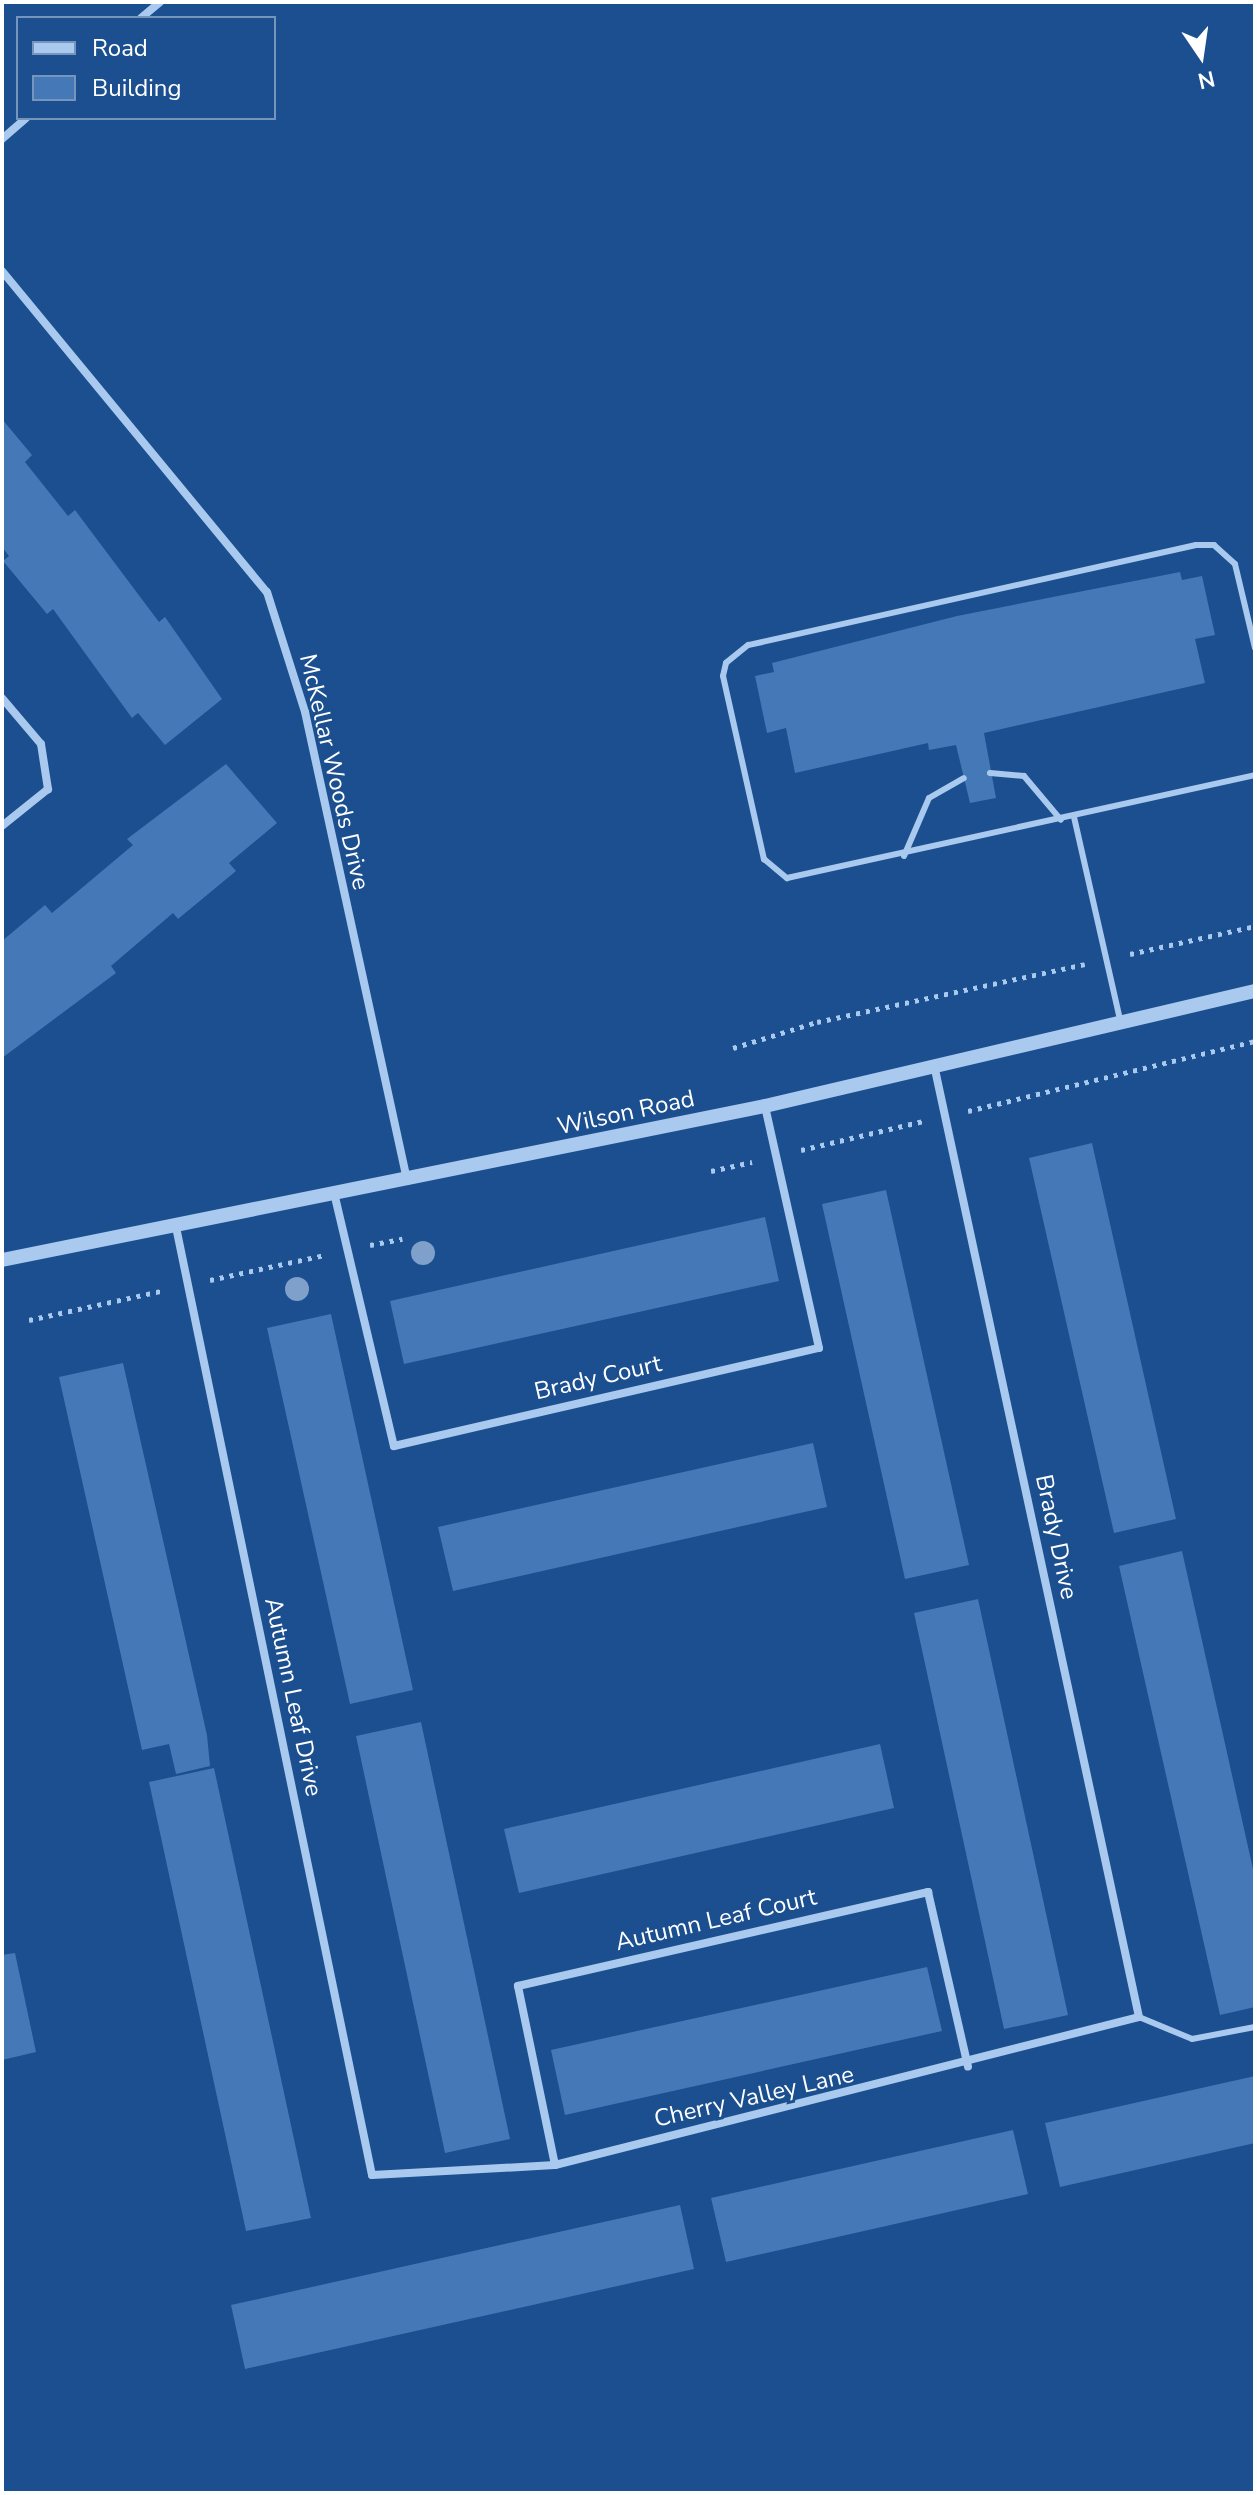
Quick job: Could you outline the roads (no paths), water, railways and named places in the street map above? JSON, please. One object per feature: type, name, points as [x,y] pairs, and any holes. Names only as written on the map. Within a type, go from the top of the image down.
[{"type":"street","points":[[143,16],[160,2]]},
{"type":"street","points":[[2,139],[24,120]]},
{"type":"street","name":"McKellar Woods Drive","points":[[2,271],[267,592],[305,712],[407,1181]]},
{"type":"street","points":[[2,698],[41,744],[48,789],[2,826]]},
{"type":"street","name":"Wilson Road","points":[[2,1260],[335,1197],[765,1106],[1255,991]]},
{"type":"street","name":"Brady Drive","points":[[934,1065],[1139,2017]]},
{"type":"street","name":"Brady Court","points":[[335,1197],[394,1446],[819,1348],[765,1106]]},
{"type":"street","name":"Autumn Leaf Drive","points":[[176,1227],[372,2175]]},
{"type":"street","name":"Autumn Leaf Court","points":[[555,2165],[518,1986],[928,1892],[968,2066]]},
{"type":"street","name":"Cherry Valley Lane","points":[[372,2175],[555,2165],[968,2066],[1139,2017]]},
{"type":"lane","points":[[1255,648],[1235,564],[1214,545],[1196,545],[736,651],[723,676],[769,866],[798,879],[1255,775]]},
{"type":"lane","points":[[990,773],[1024,776],[1061,820]]},
{"type":"lane","points":[[904,856],[929,798],[964,778]]},
{"type":"lane","points":[[1074,817],[1120,1022]]},
{"type":"lane","points":[[1139,2017],[1192,2039],[1255,2027]]}]
